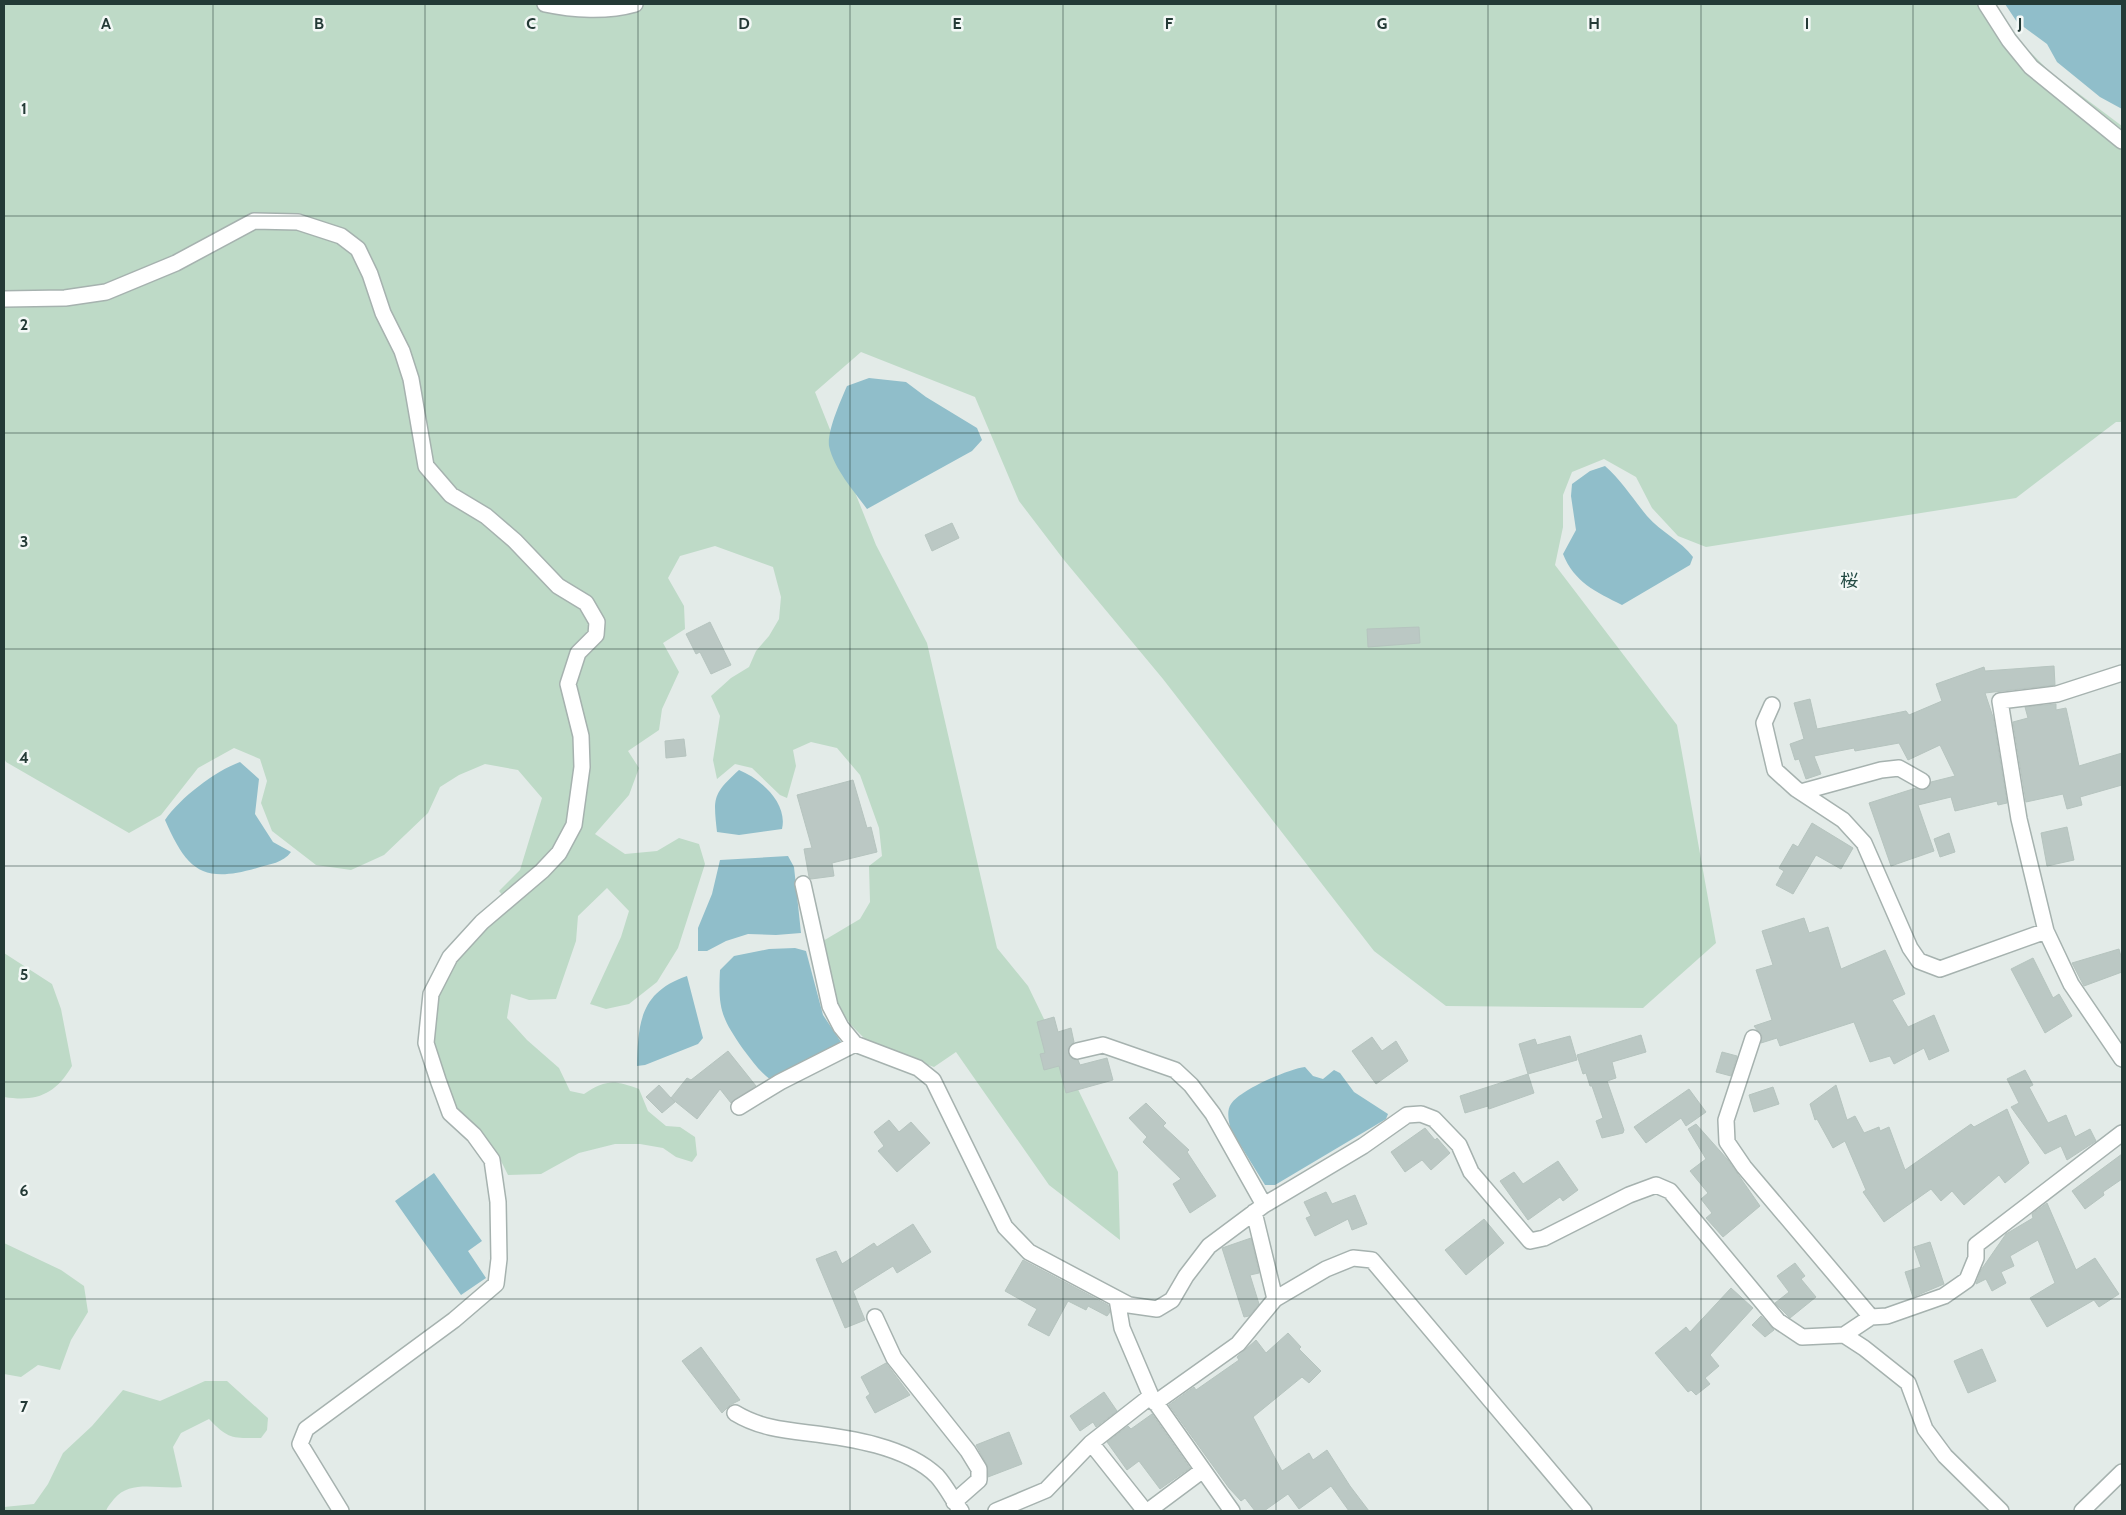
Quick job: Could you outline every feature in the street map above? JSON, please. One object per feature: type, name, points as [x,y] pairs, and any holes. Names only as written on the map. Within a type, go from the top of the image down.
[{"type":"street","points":[[545,4],[569,9],[624,7],[635,4]]},
{"type":"street","points":[[1986,4],[2008,40],[2031,67],[2122,140]]},
{"type":"street","points":[[4,299],[65,298],[106,292],[176,264],[254,221],[298,222],[341,236],[358,249],[370,274],[382,314],[402,351],[411,379],[426,466],[452,495],[486,516],[516,541],[558,586],[586,603],[597,622],[596,635],[578,653],[568,684],[581,736],[582,752],[579,796],[574,825],[559,852],[542,871],[482,922],[450,957],[431,994],[426,1043],[450,1113],[474,1135],[492,1160],[498,1202],[499,1259],[496,1284],[454,1320],[306,1429],[300,1444],[341,1511]]},
{"type":"street","points":[[2122,673],[2057,694],[2000,700],[2019,819],[2046,931],[2071,984],[2122,1060]]},
{"type":"street","points":[[1772,705],[1764,723],[1775,770],[1801,792],[1843,820],[1864,843],[1910,948],[1919,962],[1940,970],[2046,931]]},
{"type":"street","points":[[1801,792],[1881,770],[1899,768],[1922,780]]},
{"type":"street","points":[[803,884],[830,1006],[841,1027],[855,1044],[918,1068],[933,1080],[1005,1227],[1029,1252],[1129,1305],[1157,1309],[1172,1300],[1186,1276],[1209,1246],[1259,1208],[1363,1146],[1406,1115],[1421,1114],[1434,1119],[1458,1145],[1470,1172],[1530,1240],[1544,1238],[1629,1194],[1656,1185],[1670,1191],[1778,1321],[1802,1337],[1844,1335],[1871,1317],[1887,1316],[1944,1296],[1968,1280],[1976,1258],[1976,1245],[2122,1133]]},
{"type":"street","points":[[1752,1038],[1726,1120],[1727,1142],[1744,1168],[1871,1317]]},
{"type":"street","points":[[739,1107],[780,1082],[855,1044]]},
{"type":"street","points":[[1078,1051],[1103,1045],[1175,1070],[1191,1085],[1213,1114],[1259,1208],[1275,1299]]},
{"type":"street","points":[[996,1511],[1046,1490],[1092,1444],[1153,1400],[1238,1344],[1275,1299],[1326,1269],[1353,1258],[1372,1260],[1584,1511]]},
{"type":"street","points":[[1117,1299],[1122,1328],[1153,1400],[1232,1511]]},
{"type":"street","points":[[735,1413],[750,1422],[776,1430],[846,1438],[917,1460],[938,1477],[957,1507],[979,1480],[979,1469],[968,1451],[894,1358],[875,1317]]},
{"type":"street","points":[[1844,1335],[1864,1348],[1908,1383],[1925,1430],[1945,1456],[2001,1511]]},
{"type":"street","points":[[1092,1444],[1147,1511],[1203,1470]]},
{"type":"street","points":[[2082,1511],[2122,1472]]},
{"type":"green space","points":[[4,4],[1983,4],[2050,72],[2122,126],[2122,422],[2116,422],[2016,498],[1706,547],[1678,536],[1652,508],[1636,477],[1604,459],[1572,472],[1563,495],[1563,527],[1555,565],[1677,725],[1716,943],[1643,1008],[1446,1006],[1374,951],[1163,679],[1064,560],[1019,501],[975,397],[861,352],[815,392],[876,545],[927,643],[997,948],[1028,986],[1118,1172],[1120,1240],[1049,1185],[956,1052],[934,1067],[871,1045],[852,1026],[835,1003],[823,941],[860,919],[870,902],[869,866],[882,856],[879,828],[860,775],[837,748],[811,742],[793,750],[796,766],[787,798],[780,795],[752,768],[735,764],[717,779],[713,760],[720,716],[711,696],[731,678],[749,667],[756,651],[769,636],[779,619],[781,597],[773,567],[715,546],[680,556],[668,578],[684,606],[685,629],[663,643],[679,672],[662,709],[659,730],[628,751],[639,768],[629,795],[595,834],[625,854],[657,851],[679,838],[699,844],[705,864],[678,948],[657,982],[629,1004],[606,1009],[590,1004],[621,937],[629,911],[607,888],[578,916],[576,941],[556,999],[529,1000],[511,994],[507,1018],[527,1040],[559,1068],[570,1091],[584,1094],[598,1086],[611,1082],[639,1089],[648,1111],[666,1126],[680,1127],[695,1137],[697,1155],[692,1162],[676,1157],[663,1148],[640,1144],[615,1144],[579,1153],[541,1174],[508,1175],[497,1153],[454,1105],[439,1069],[431,1029],[437,992],[458,957],[478,933],[511,906],[499,891],[520,870],[542,798],[518,770],[485,764],[459,775],[440,787],[428,813],[384,855],[351,870],[316,865],[272,831],[261,803],[267,781],[260,759],[234,748],[198,768],[161,815],[129,833],[6,762],[4,758]]},
{"type":"green space","points":[[4,953],[52,984],[61,1009],[72,1066],[59,1084],[44,1094],[35,1097],[4,1097]]},
{"type":"green space","points":[[4,1243],[61,1270],[84,1286],[88,1312],[71,1340],[60,1370],[38,1365],[21,1377],[4,1374]]},
{"type":"green space","points":[[205,1381],[227,1381],[268,1418],[267,1430],[261,1438],[238,1438],[232,1436],[222,1431],[209,1419],[181,1433],[173,1447],[182,1487],[137,1487],[129,1489],[114,1499],[106,1511],[4,1511],[4,1507],[34,1504],[48,1484],[63,1453],[92,1426],[123,1390],[160,1401]]},
{"type":"water","points":[[2005,4],[2122,4],[2122,109],[2100,97],[2057,62],[2047,44],[2017,22]]},
{"type":"water","points":[[869,378],[906,382],[926,397],[977,428],[982,440],[972,451],[867,509],[835,463],[829,446],[829,440],[835,416],[847,386]]},
{"type":"water","points":[[1605,466],[1647,516],[1683,546],[1693,557],[1690,565],[1622,605],[1595,591],[1580,579],[1573,572],[1563,554],[1576,530],[1571,496],[1572,484],[1590,471]]},
{"type":"water","points":[[240,762],[259,779],[255,814],[273,842],[291,852],[280,861],[238,873],[210,873],[199,869],[189,861],[181,851],[165,820],[199,786],[230,766]]},
{"type":"water","points":[[739,770],[756,779],[777,801],[783,819],[782,829],[739,835],[717,832],[715,803],[717,797],[724,785]]},
{"type":"water","points":[[788,856],[794,867],[801,933],[776,935],[748,934],[726,941],[707,951],[698,951],[698,928],[712,894],[720,860]]},
{"type":"water","points":[[795,948],[806,951],[823,1015],[841,1042],[771,1080],[749,1058],[730,1029],[722,1012],[720,970],[734,956],[769,949]]},
{"type":"water","points":[[687,976],[703,1038],[698,1044],[645,1065],[637,1066],[639,1035],[645,1010],[660,990]]},
{"type":"water","points":[[1305,1067],[1313,1076],[1323,1079],[1334,1070],[1340,1073],[1354,1092],[1388,1114],[1386,1119],[1275,1185],[1265,1185],[1231,1130],[1228,1117],[1229,1107],[1236,1098],[1254,1087],[1276,1076]]},
{"type":"water","points":[[434,1173],[482,1241],[468,1251],[486,1278],[461,1295],[395,1201]]},
{"type":"building","points":[[952,523],[959,538],[932,551],[925,535]]},
{"type":"building","points":[[710,622],[731,665],[711,674],[700,652],[696,654],[686,634]]},
{"type":"building","points":[[1419,627],[1420,643],[1368,647],[1367,629]]},
{"type":"building","points":[[2054,666],[2055,685],[1985,693],[1993,717],[2007,803],[1998,805],[1997,801],[1955,811],[1951,797],[1918,805],[1934,851],[1891,866],[1869,803],[1916,788],[1926,789],[1931,782],[1955,776],[1940,745],[1908,760],[1899,743],[1855,751],[1854,748],[1814,756],[1821,774],[1806,779],[1799,759],[1795,760],[1790,744],[1804,739],[1794,703],[1810,699],[1817,729],[1906,711],[1909,715],[1942,701],[1936,684],[1984,667],[1985,671]]},
{"type":"building","points":[[2056,704],[2056,710],[2066,708],[2079,766],[2122,753],[2122,785],[2080,797],[2082,805],[2067,809],[2063,794],[2026,802],[2013,722],[2028,718],[2025,707]]},
{"type":"building","points":[[684,739],[686,756],[666,758],[665,741]]},
{"type":"building","points":[[853,780],[867,828],[871,827],[877,852],[832,863],[834,876],[811,879],[804,849],[812,848],[797,795]]},
{"type":"building","points":[[1812,823],[1853,848],[1841,869],[1816,855],[1793,894],[1776,885],[1784,871],[1779,868],[1793,844],[1798,847]]},
{"type":"building","points":[[2067,827],[2074,860],[2047,866],[2041,833]]},
{"type":"building","points":[[1949,833],[1955,852],[1940,857],[1934,839]]},
{"type":"building","points":[[1804,918],[1809,933],[1828,927],[1841,969],[1885,950],[1905,994],[1892,1000],[1908,1027],[1934,1015],[1949,1051],[1929,1060],[1924,1048],[1894,1064],[1890,1056],[1870,1062],[1854,1022],[1780,1046],[1777,1038],[1761,1043],[1762,1036],[1754,1026],[1772,1020],[1756,970],[1773,965],[1762,931]]},
{"type":"building","points":[[2119,949],[2122,960],[2122,972],[2084,986],[2072,963]]},
{"type":"building","points":[[2033,958],[2053,998],[2059,994],[2072,1016],[2045,1033],[2011,969]]},
{"type":"building","points":[[1054,1017],[1058,1032],[1071,1028],[1074,1042],[1068,1049],[1070,1057],[1078,1060],[1080,1065],[1107,1058],[1113,1080],[1066,1093],[1059,1066],[1044,1070],[1040,1054],[1045,1053],[1037,1022]]},
{"type":"building","points":[[1641,1035],[1646,1052],[1612,1062],[1616,1078],[1607,1081],[1624,1130],[1623,1133],[1602,1138],[1596,1121],[1603,1118],[1592,1086],[1590,1086],[1586,1073],[1583,1074],[1577,1055]]},
{"type":"building","points":[[1570,1036],[1577,1060],[1528,1074],[1519,1044],[1535,1039],[1537,1045]]},
{"type":"building","points":[[1372,1037],[1382,1051],[1396,1041],[1408,1061],[1376,1084],[1352,1051]]},
{"type":"building","points":[[728,1051],[756,1086],[731,1103],[720,1089],[697,1119],[671,1098],[687,1078],[691,1080]]},
{"type":"building","points":[[1722,1052],[1737,1056],[1731,1076],[1716,1072]]},
{"type":"building","points":[[2025,1070],[2033,1085],[2029,1087],[2048,1123],[2066,1115],[2075,1137],[2090,1129],[2096,1141],[2067,1160],[2061,1146],[2045,1154],[2011,1107],[2019,1103],[2007,1079]]},
{"type":"building","points":[[1528,1074],[1534,1093],[1489,1109],[1488,1106],[1465,1113],[1460,1096]]},
{"type":"building","points":[[659,1085],[675,1102],[662,1113],[646,1097]]},
{"type":"building","points":[[1836,1085],[1847,1120],[1855,1116],[1864,1133],[1879,1127],[1880,1131],[1889,1127],[1905,1170],[1971,1124],[1974,1127],[2007,1109],[2029,1163],[2005,1183],[1999,1175],[1964,1205],[1952,1191],[1941,1201],[1931,1189],[1884,1222],[1863,1192],[1866,1190],[1845,1141],[1833,1148],[1817,1119],[1815,1120],[1810,1104]]},
{"type":"building","points":[[1773,1087],[1779,1104],[1754,1112],[1749,1095]]},
{"type":"building","points":[[1689,1089],[1706,1112],[1686,1126],[1681,1118],[1646,1143],[1634,1127]]},
{"type":"building","points":[[1146,1103],[1166,1123],[1163,1126],[1189,1150],[1187,1152],[1216,1196],[1190,1213],[1173,1184],[1181,1179],[1143,1142],[1147,1137],[1129,1118]]},
{"type":"building","points":[[889,1120],[899,1132],[911,1122],[930,1143],[897,1172],[878,1151],[884,1146],[874,1132]]},
{"type":"building","points":[[1696,1124],[1728,1160],[1760,1206],[1723,1237],[1706,1218],[1712,1213],[1701,1199],[1708,1193],[1690,1171],[1706,1159],[1688,1129]]},
{"type":"building","points":[[1425,1128],[1450,1153],[1431,1170],[1422,1160],[1405,1172],[1391,1152]]},
{"type":"building","points":[[2122,1154],[2122,1179],[2103,1192],[2104,1195],[2085,1209],[2072,1191]]},
{"type":"building","points":[[1558,1161],[1578,1190],[1563,1201],[1560,1197],[1528,1220],[1500,1181],[1514,1172],[1523,1184]]},
{"type":"building","points":[[1326,1192],[1332,1204],[1355,1195],[1367,1224],[1352,1230],[1348,1219],[1315,1236],[1306,1218],[1311,1216],[1304,1202]]},
{"type":"building","points":[[2047,1203],[2076,1270],[2095,1258],[2119,1294],[2099,1307],[2094,1300],[2047,1327],[2030,1298],[2055,1283],[2038,1240],[2010,1256],[2014,1266],[2001,1272],[2006,1283],[1992,1291],[1986,1279],[1976,1284],[1981,1270],[2006,1234],[2033,1218],[2032,1214]]},
{"type":"building","points":[[1484,1219],[1504,1243],[1466,1275],[1445,1250]]},
{"type":"building","points":[[913,1224],[931,1252],[897,1273],[893,1266],[853,1291],[865,1320],[845,1328],[816,1259],[836,1251],[842,1264],[874,1243],[877,1247]]},
{"type":"building","points":[[1251,1238],[1259,1273],[1250,1275],[1259,1304],[1249,1316],[1244,1317],[1222,1248]]},
{"type":"building","points":[[1930,1242],[1944,1284],[1913,1297],[1905,1272],[1921,1267],[1914,1247]]},
{"type":"building","points":[[1023,1260],[1108,1305],[1110,1312],[1107,1316],[1088,1306],[1086,1310],[1068,1301],[1049,1336],[1028,1325],[1037,1309],[1005,1291]]},
{"type":"building","points":[[1795,1263],[1805,1276],[1801,1279],[1816,1297],[1790,1318],[1775,1303],[1789,1292],[1777,1276]]},
{"type":"building","points":[[1731,1288],[1753,1308],[1710,1355],[1719,1366],[1705,1378],[1710,1384],[1696,1395],[1691,1390],[1688,1392],[1655,1353],[1686,1327],[1690,1332]]},
{"type":"building","points":[[1761,1316],[1774,1330],[1765,1337],[1752,1325]]},
{"type":"building","points":[[1288,1333],[1301,1347],[1299,1349],[1321,1371],[1309,1383],[1302,1377],[1253,1417],[1282,1471],[1309,1453],[1313,1460],[1327,1450],[1369,1511],[1349,1511],[1331,1486],[1299,1509],[1288,1494],[1264,1511],[1255,1511],[1245,1498],[1241,1501],[1229,1488],[1169,1405],[1194,1387],[1196,1390],[1239,1360],[1237,1357],[1256,1340],[1266,1353]]},
{"type":"building","points":[[701,1347],[740,1400],[730,1405],[722,1413],[682,1361]]},
{"type":"building","points":[[1982,1349],[1996,1381],[1968,1393],[1954,1361]]},
{"type":"building","points":[[886,1363],[910,1395],[875,1413],[866,1397],[870,1394],[861,1377]]},
{"type":"building","points":[[1104,1392],[1117,1411],[1096,1427],[1093,1422],[1080,1431],[1070,1416]]},
{"type":"building","points":[[1152,1414],[1190,1468],[1160,1489],[1139,1461],[1127,1470],[1107,1442],[1128,1426],[1131,1429]]},
{"type":"building","points":[[1009,1432],[1022,1464],[988,1477],[987,1465],[976,1445]]},
{"type":"district","name":"桜","points":[[1849,581]]}]
